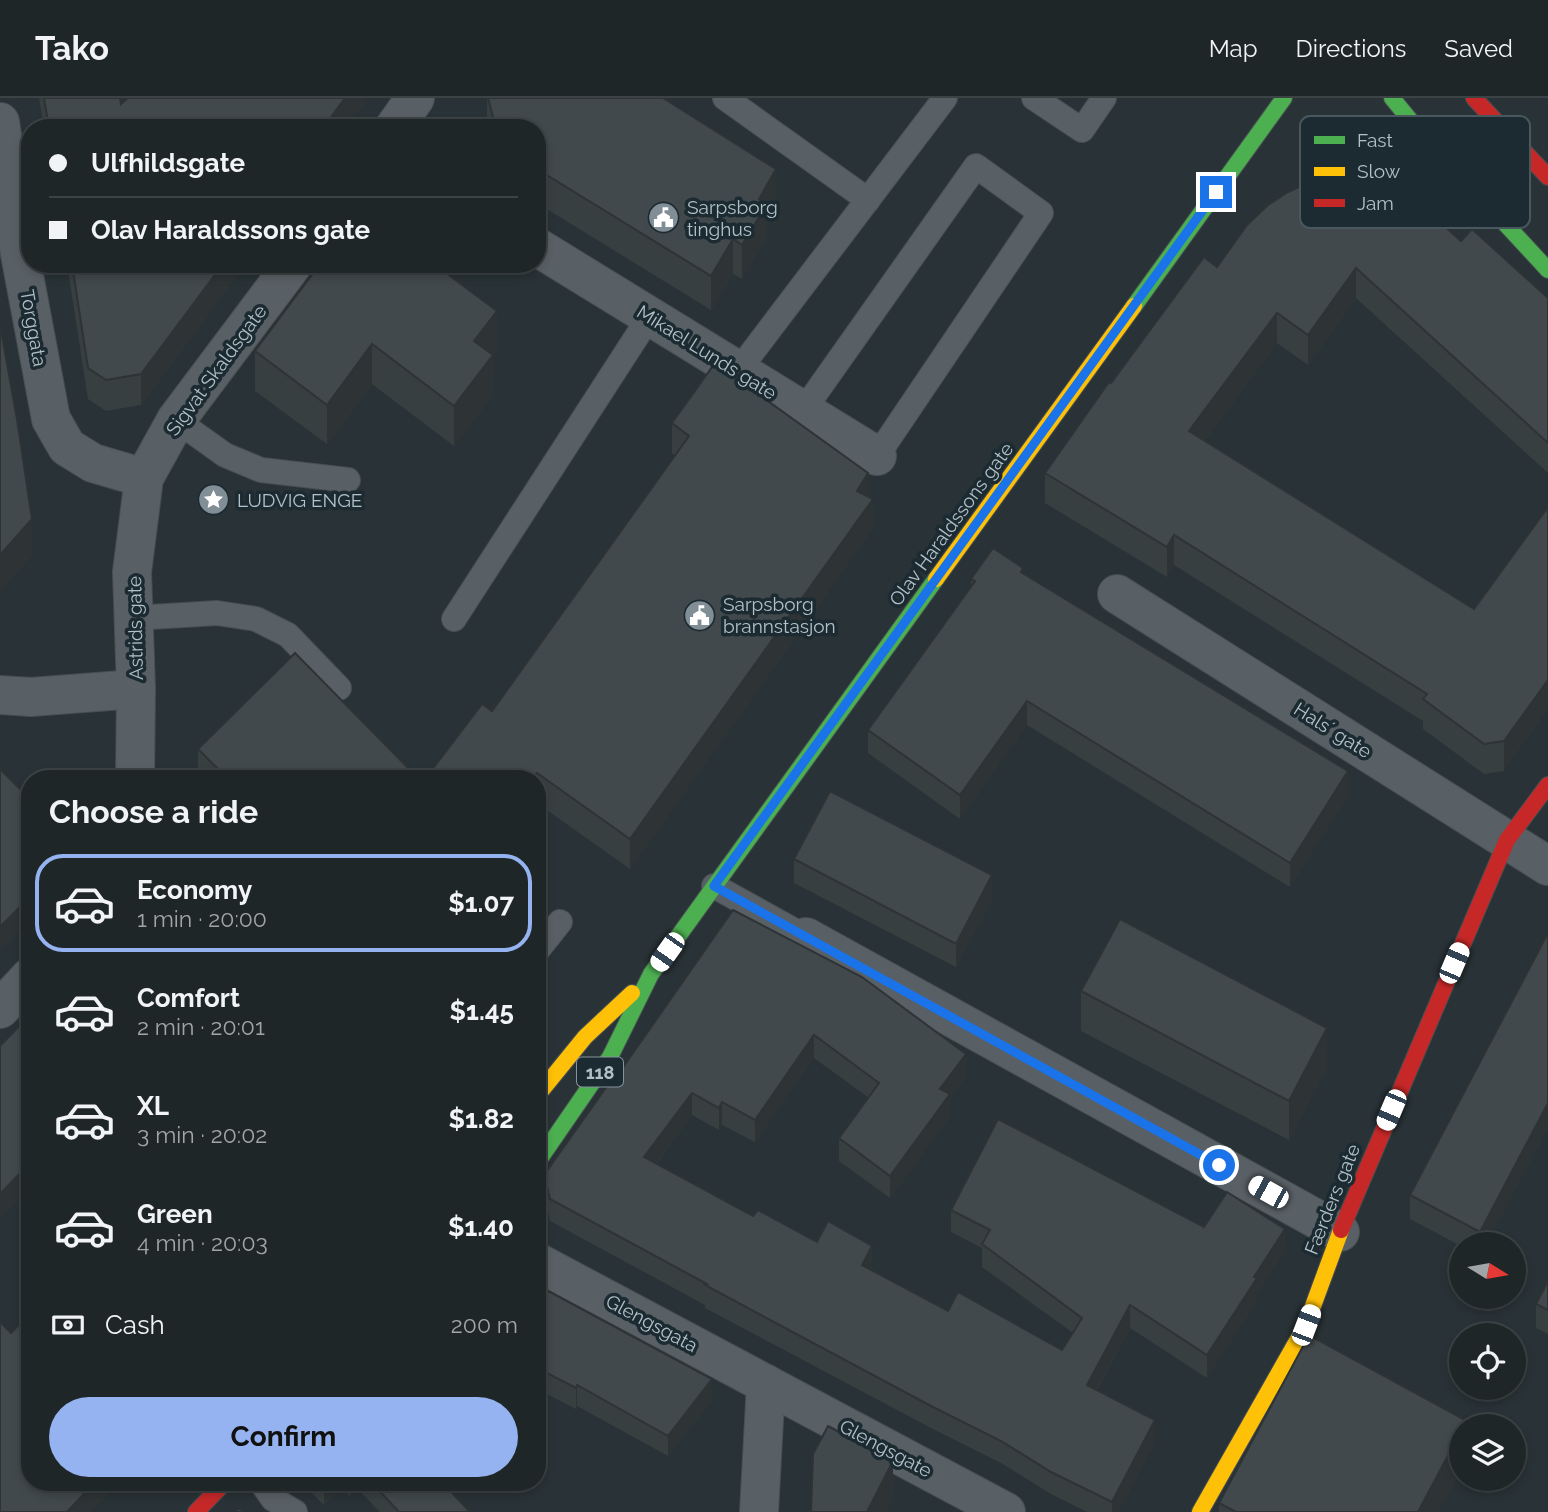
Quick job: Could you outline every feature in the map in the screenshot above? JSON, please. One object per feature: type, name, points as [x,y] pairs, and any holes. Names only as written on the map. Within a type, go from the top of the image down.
[{"type":"main road","name":"Olav Haraldssons gate","points":[[546,1150],[610,1057],[651,974],[1284,98]]},
{"type":"main road","points":[[1392,98],[1408,116]]},
{"type":"main road","points":[[1474,98],[1491,116]]},
{"type":"main road","points":[[1530,158],[1548,177]]},
{"type":"main road","points":[[1509,228],[1548,270]]},
{"type":"main road","name":"Færders gate","points":[[1200,1512],[1306,1325],[1340,1232],[1507,840],[1548,785]]},
{"type":"main road","name":"Olav Haraldssons gate","points":[[546,1085],[585,1037],[651,974]]},
{"type":"main road","points":[[196,1512],[216,1491]]},
{"type":"street","points":[[400,119],[415,98]]},
{"type":"street","name":"Torggata","points":[[0,122],[21,259]]},
{"type":"street","name":"Mikael Lunds gate","points":[[546,252],[877,457]]},
{"type":"street","name":"Torggata","points":[[24,273],[51,419],[67,447],[93,463],[144,478]]},
{"type":"street","name":"Sigvat Skaldsgate","points":[[144,478],[176,421],[286,273]]},
{"type":"street","name":"Astrids gate","points":[[135,770],[136,689],[132,572],[144,478]]},
{"type":"street","name":"Hals´ gate","points":[[1117,594],[1548,866]]},
{"type":"street","points":[[0,695],[31,697],[136,689]]},
{"type":"street","points":[[806,937],[1340,1232]]},
{"type":"street","points":[[0,1009],[21,987]]},
{"type":"street","name":"Glengsgata","points":[[546,1267],[766,1384]]},
{"type":"street","points":[[760,1512],[766,1384]]},
{"type":"street","name":"Glengsgate","points":[[766,1384],[1006,1512]]},
{"type":"lane","points":[[726,98],[868,200]]},
{"type":"lane","points":[[738,371],[946,98]]},
{"type":"lane","points":[[1034,98],[1082,130],[1104,98]]},
{"type":"lane","points":[[803,411],[976,166],[1041,213],[877,457]]},
{"type":"lane","points":[[454,619],[650,316]]},
{"type":"lane","points":[[176,421],[225,455],[261,470],[348,480]]},
{"type":"lane","points":[[134,618],[217,614],[257,619],[288,635],[339,688]]},
{"type":"lane","points":[[714,886],[806,937]]},
{"type":"lane","points":[[546,939],[559,922]]},
{"type":"lane","points":[[267,1491],[273,1499],[295,1512]]},
{"type":"building","points":[[44,98],[120,98],[121,104],[128,98],[345,98],[330,119],[48,119]]},
{"type":"building","name":"Sarpsborg tinghus","points":[[488,98],[663,98],[776,169],[759,199],[767,204],[742,245],[733,239],[711,276],[546,175],[546,119],[494,119]]},
{"type":"building","points":[[1300,187],[1300,228],[1447,228],[1461,241],[1472,229],[1548,298],[1548,443],[1356,268],[1308,335],[1277,313],[1189,431],[1474,609],[1548,507],[1548,680],[1504,741],[1484,744],[1423,699],[1427,694],[1174,535],[1167,547],[1045,473],[1109,382],[1111,383],[1204,257],[1217,267],[1247,225],[1268,205]]},
{"type":"building","points":[[73,273],[216,273],[141,374],[106,380],[88,368]]},
{"type":"building","points":[[313,273],[446,273],[497,311],[474,341],[493,355],[454,406],[372,344],[327,405],[255,351]]},
{"type":"building","points":[[0,325],[32,519],[0,555]]},
{"type":"building","points":[[715,363],[868,473],[857,491],[873,499],[630,839],[546,779],[546,770],[432,770],[482,704],[492,711],[689,436],[672,423]]},
{"type":"building","points":[[993,548],[1023,568],[1021,572],[1348,771],[1290,863],[1027,701],[960,795],[868,730],[975,581],[971,579]]},
{"type":"building","points":[[295,653],[410,770],[219,770],[198,749]]},
{"type":"building","points":[[0,769],[21,790],[21,906],[0,927]]},
{"type":"building","points":[[830,791],[992,875],[956,944],[794,859]]},
{"type":"building","points":[[733,910],[862,977],[966,1054],[940,1089],[950,1094],[890,1176],[839,1138],[879,1083],[814,1035],[755,1120],[722,1102],[719,1108],[692,1093],[644,1157],[753,1216],[758,1210],[817,1242],[828,1221],[872,1246],[862,1265],[948,1311],[958,1292],[1062,1350],[1082,1318],[982,1244],[990,1230],[951,1210],[998,1119],[1204,1227],[1227,1192],[1285,1229],[1207,1355],[1130,1305],[1087,1385],[1155,1420],[1112,1502],[1051,1472],[1001,1441],[705,1285],[707,1284],[550,1199],[546,1172],[610,1082],[612,1083]]},
{"type":"building","points":[[1120,919],[1327,1028],[1289,1101],[1081,991]]},
{"type":"building","points":[[1548,933],[1548,1103],[1480,1232],[1410,1195]]},
{"type":"building","points":[[21,1024],[21,1172],[0,1194],[0,1046]]},
{"type":"building","points":[[1548,1281],[1548,1310],[1536,1304]]},
{"type":"building","points":[[546,1290],[712,1379],[668,1436],[577,1385],[576,1388],[546,1373]]},
{"type":"building","points":[[0,1322],[11,1333],[21,1322],[21,1491],[87,1491],[67,1512],[0,1512]]},
{"type":"building","points":[[1309,1335],[1454,1414],[1449,1414],[1449,1454],[1418,1512],[1236,1512],[1219,1503]]},
{"type":"building","points":[[828,1426],[893,1461],[867,1512],[811,1512],[813,1454]]},
{"type":"building","points":[[379,1491],[450,1491],[470,1512],[399,1512]]},
{"type":"traffic: fast","points":[[1134,306],[1284,98]]},
{"type":"traffic: fast","points":[[1392,98],[1407,116]]},
{"type":"traffic: fast","points":[[1509,228],[1548,270]]},
{"type":"traffic: fast","points":[[546,1150],[610,1057],[651,974],[936,579]]},
{"type":"traffic: slow","points":[[936,579],[1134,306]]},
{"type":"traffic: slow","points":[[546,1085],[585,1037],[632,993]]},
{"type":"traffic: slow","points":[[1200,1512],[1306,1325],[1341,1230]]},
{"type":"traffic: jam","points":[[1474,98],[1491,116]]},
{"type":"traffic: jam","points":[[1530,158],[1548,177]]},
{"type":"traffic: jam","points":[[1341,1230],[1507,840],[1548,785]]},
{"type":"traffic: jam","points":[[196,1512],[216,1491]]},
{"type":"place","name":"Sarpsborg tinghus","points":[[664,218]]},
{"type":"place","name":"LUDVIG ENGE","points":[[214,500]]},
{"type":"place","name":"Sarpsborg brannstasjon","points":[[700,615]]},
{"type":"route","points":[[1216,192],[714,886],[1219,1165]]}]
